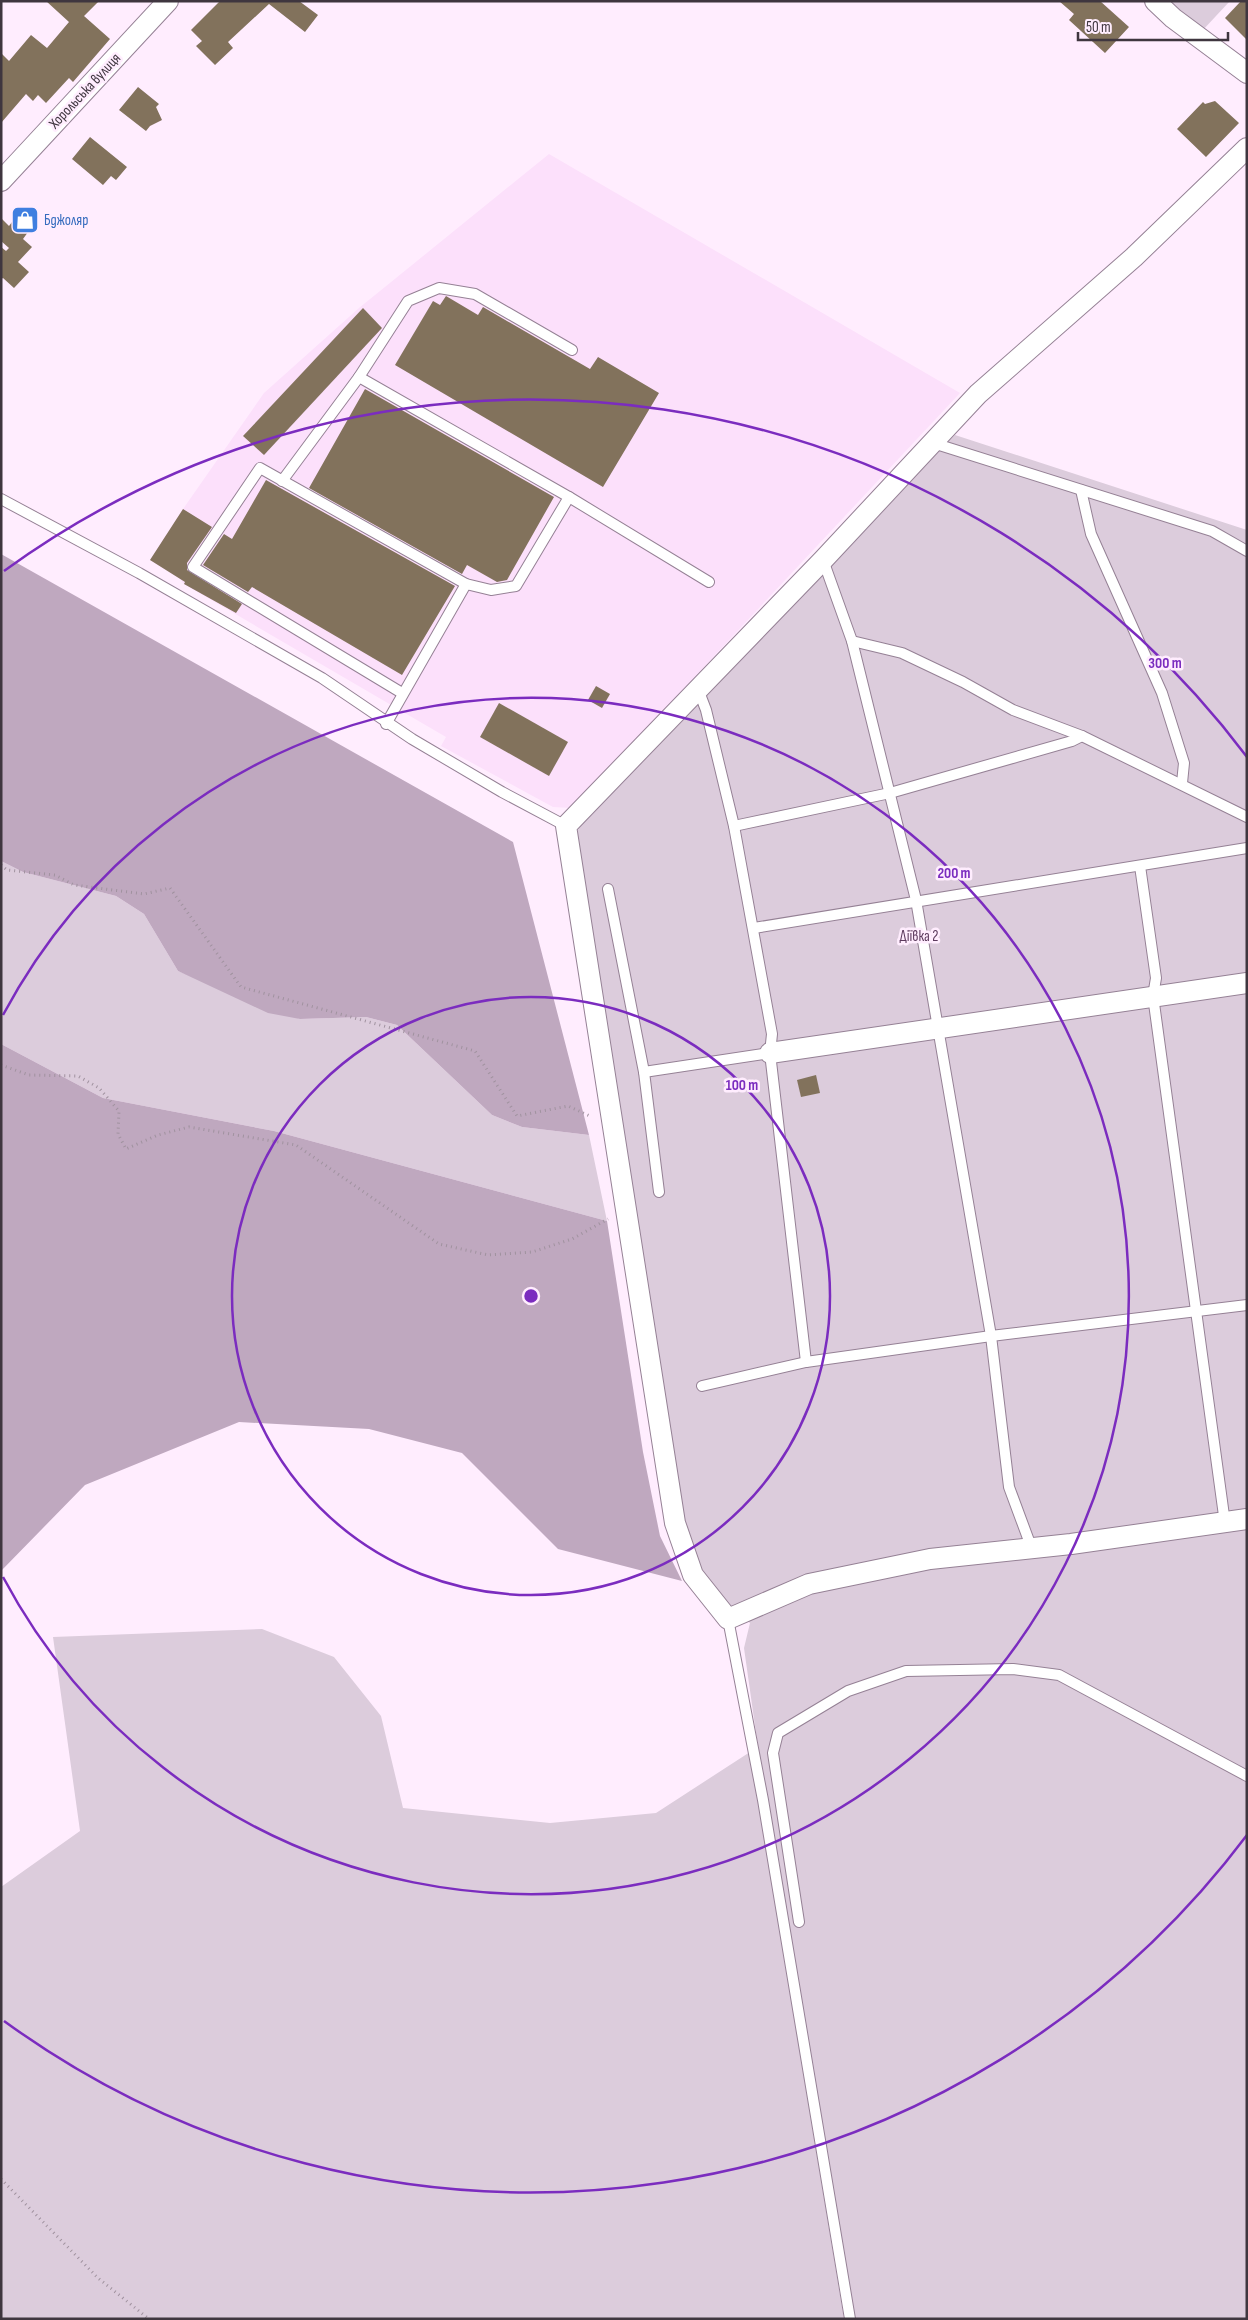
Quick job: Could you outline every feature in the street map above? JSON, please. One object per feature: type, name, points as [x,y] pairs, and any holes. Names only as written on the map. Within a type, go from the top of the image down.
[{"type":"street","name":"Хорольська вулиця","points":[[1,181],[168,1]]},
{"type":"street","points":[[1156,1],[1173,18],[1247,73]]},
{"type":"street","points":[[1247,148],[1134,257],[978,394],[822,560],[566,826],[675,1523],[692,1575],[728,1619],[809,1584],[930,1559],[1032,1548],[1247,1519]]},
{"type":"street","points":[[770,1053],[1247,983]]},
{"type":"lane","points":[[282,481],[360,377],[408,301],[439,288],[475,294],[572,350]]},
{"type":"lane","points":[[360,377],[569,497],[709,582]]},
{"type":"lane","points":[[933,443],[1212,531],[1247,551]]},
{"type":"lane","points":[[402,693],[193,567],[260,468],[466,584],[491,590],[516,586],[569,497]]},
{"type":"lane","points":[[1081,490],[1091,534],[1162,693],[1184,763],[1182,783]]},
{"type":"lane","points":[[1,499],[139,573],[322,678],[386,724],[502,792],[566,826]]},
{"type":"lane","points":[[822,560],[852,641],[916,900],[991,1336],[1009,1487],[1032,1548]]},
{"type":"lane","points":[[386,724],[466,584]]},
{"type":"lane","points":[[852,641],[902,653],[963,682],[1013,710],[1082,736],[1247,816]]},
{"type":"lane","points":[[698,689],[706,710],[734,826],[772,1034],[770,1053],[806,1362]]},
{"type":"lane","points":[[734,826],[890,793],[1072,741],[1082,736]]},
{"type":"lane","points":[[754,928],[916,900],[1247,848]]},
{"type":"lane","points":[[1140,866],[1156,978],[1153,996],[1225,1523]]},
{"type":"lane","points":[[608,889],[644,1072],[659,1192]]},
{"type":"lane","points":[[644,1072],[770,1053]]},
{"type":"lane","points":[[702,1386],[806,1362],[991,1336],[1247,1305]]},
{"type":"lane","points":[[728,1619],[763,1800],[850,2319]]},
{"type":"lane","points":[[799,1922],[773,1754],[778,1733],[848,1691],[906,1672],[1014,1670],[1059,1675],[1247,1776]]},
{"type":"path","points":[[1,865],[7,870],[55,875],[74,885],[144,894],[170,888],[241,987],[475,1051],[517,1116],[568,1106],[614,1124]]},
{"type":"path","points":[[1,1065],[29,1075],[78,1076],[99,1088],[118,1111],[118,1134],[126,1149],[158,1135],[189,1127],[296,1145],[439,1244],[488,1255],[532,1252],[572,1239],[626,1209]]},
{"type":"path","points":[[1,2179],[98,2278],[149,2319]]},
{"type":"shaded area","points":[[549,154],[960,393],[572,808],[553,807],[441,746],[446,737],[184,584],[179,578],[150,560],[264,393],[359,308]]},
{"type":"shaded area","points":[[1,554],[513,842],[589,1135],[522,1127],[492,1115],[397,1025],[366,1017],[300,1019],[268,1013],[178,971],[144,914],[116,896],[23,872],[1,861]]},
{"type":"shaded area","points":[[1,1044],[103,1098],[274,1131],[607,1221],[643,1452],[660,1536],[682,1581],[558,1549],[462,1453],[369,1429],[239,1422],[85,1485],[1,1571]]},
{"type":"green space","points":[[1167,1],[1230,1],[1201,32]]},
{"type":"green space","name":"Діївка 2","points":[[955,435],[1247,530],[1247,2319],[854,2319],[756,1733],[744,1648],[750,1623],[708,1585],[683,1523],[572,841],[592,805],[845,540]]},
{"type":"green space","points":[[1,861],[23,872],[116,896],[144,914],[178,971],[300,1019],[366,1017],[397,1025],[492,1115],[522,1127],[589,1135],[607,1221],[274,1131],[103,1098],[1,1044]]},
{"type":"green space","points":[[262,1629],[334,1657],[381,1716],[403,1808],[550,1823],[656,1813],[750,1752],[844,2319],[1,2319],[1,1887],[80,1831],[53,1637]]},
{"type":"building","points":[[46,1],[99,1],[84,16],[110,39],[73,82],[69,78],[46,103],[38,95],[33,101],[26,94],[1,123],[1,53],[9,61],[31,35],[47,48],[69,22]]},
{"type":"building","points":[[220,1],[299,1],[318,15],[305,32],[269,4],[228,42],[233,48],[215,65],[196,46],[202,41],[191,30]]},
{"type":"building","points":[[1059,1],[1100,1],[1129,27],[1105,53],[1069,20],[1074,14]]},
{"type":"building","points":[[1241,1],[1247,1],[1247,40],[1225,18]]},
{"type":"building","points":[[138,87],[159,104],[156,107],[162,120],[150,126],[146,131],[119,110]]},
{"type":"building","points":[[1215,101],[1239,123],[1206,157],[1177,129],[1203,102],[1205,104]]},
{"type":"building","points":[[90,137],[127,167],[116,180],[111,176],[103,185],[72,159]]},
{"type":"building","points":[[21,210],[36,221],[23,239],[32,247],[18,262],[29,272],[14,288],[3,278],[1,279],[1,247],[6,251],[9,248],[1,241],[1,218],[9,226]]},
{"type":"building","points":[[446,296],[478,315],[483,307],[590,369],[598,357],[659,393],[603,487],[395,365],[433,301],[440,305]]},
{"type":"building","points":[[363,308],[382,328],[264,455],[243,436]]},
{"type":"building","points":[[365,389],[554,497],[507,580],[497,582],[467,565],[462,574],[309,488]]},
{"type":"building","points":[[266,480],[455,586],[402,675],[252,587],[248,592],[203,565],[224,534],[232,539]]},
{"type":"building","points":[[183,509],[212,527],[187,563],[187,570],[242,604],[236,613],[184,584],[185,582],[150,560]]},
{"type":"building","points":[[596,686],[610,694],[602,708],[588,700]]},
{"type":"building","points":[[499,703],[568,742],[549,776],[480,737]]},
{"type":"building","points":[[816,1075],[820,1093],[801,1097],[797,1080]]},
{"type":"place","name":"Бджоляр","points":[[25,220]]}]
